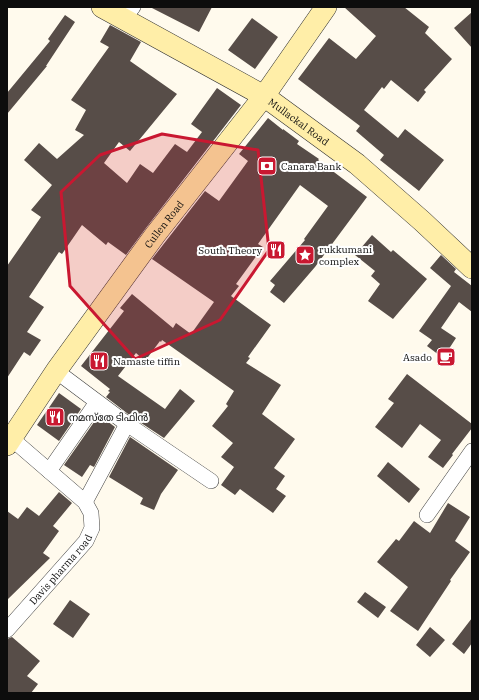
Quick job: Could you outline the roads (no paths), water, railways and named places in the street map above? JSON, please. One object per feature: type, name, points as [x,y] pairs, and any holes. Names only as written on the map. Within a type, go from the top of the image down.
[{"type":"main road","name":"Mullackal Road","points":[[102,7],[128,13],[264,96],[357,164],[422,221],[472,268]]},
{"type":"main road","name":"Cullen Road","points":[[9,442],[56,371],[155,235],[264,96],[326,7]]},
{"type":"street","points":[[56,371],[127,424],[211,481]]},
{"type":"street","points":[[49,471],[97,402]]},
{"type":"street","points":[[85,502],[127,424]]},
{"type":"street","name":"Davis pharma road","points":[[7,630],[86,541],[92,528],[91,513],[85,502],[49,471],[9,442]]},
{"type":"street","points":[[427,515],[472,451]]},
{"type":"place","name":"Canara Bank","points":[[267,166]]},
{"type":"place","name":"South Theory","points":[[276,250]]},
{"type":"place","name":"rukkumani complex","points":[[305,255]]},
{"type":"place","name":"Asado","points":[[446,357]]},
{"type":"place","name":"Namaste tiffin","points":[[99,361]]},
{"type":"place","name":"നമസ്തേ ടിഫിൻ","points":[[55,417]]}]
